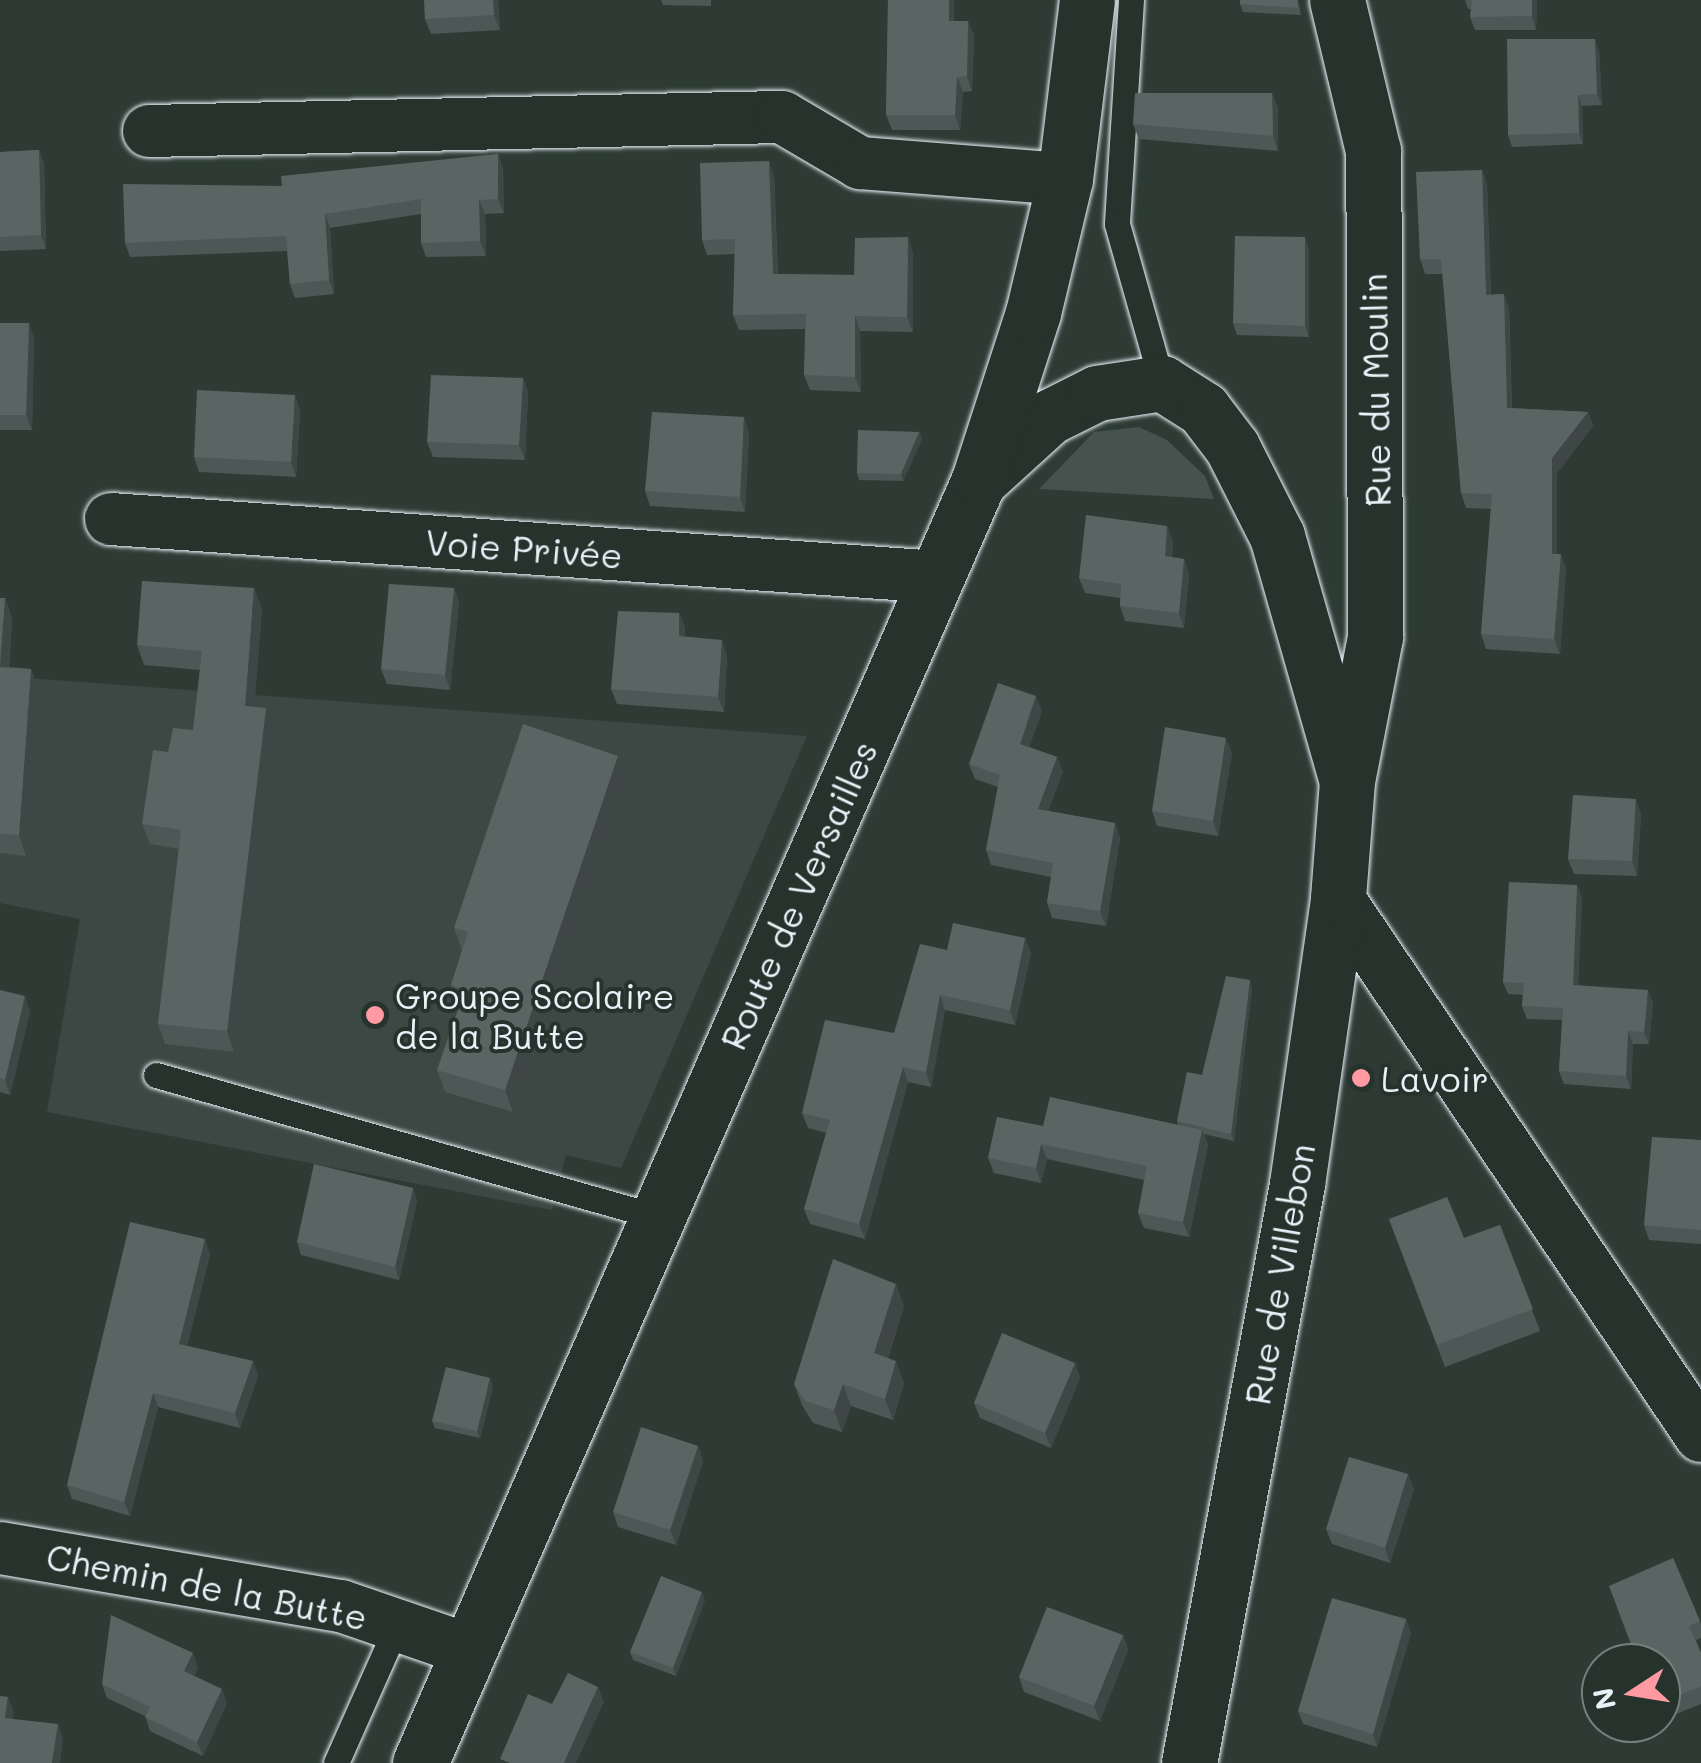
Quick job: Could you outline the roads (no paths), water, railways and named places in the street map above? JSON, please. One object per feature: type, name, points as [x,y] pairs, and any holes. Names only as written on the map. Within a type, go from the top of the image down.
[{"type":"main road","name":"Route de Versailles","points":[[420,1763],[978,480],[1033,314],[1065,178],[1087,0]]},
{"type":"main road","name":"Rue du Moulin","points":[[1338,0],[1373,151],[1376,637],[1348,781]]},
{"type":"main road","points":[[978,480],[1049,417],[1098,392],[1162,383],[1203,409],[1232,447],[1277,536],[1348,781]]},
{"type":"main road","name":"Rue de Villebon","points":[[1189,1763],[1297,1184],[1338,898],[1348,781]]},
{"type":"street","points":[[149,132],[782,117],[860,164],[1065,178]]},
{"type":"street","name":"Voie Privée","points":[[110,520],[938,577]]},
{"type":"street","points":[[1338,898],[1701,1436]]},
{"type":"street","name":"Chemin de la Butte","points":[[0,1548],[340,1606],[469,1650]]},
{"type":"lane","points":[[1132,0],[1117,224],[1162,383]]},
{"type":"lane","points":[[156,1075],[658,1217]]},
{"type":"lane","points":[[336,1763],[398,1624]]},
{"type":"place","name":"Groupe Scolaire de la Butte","points":[[375,1015]]},
{"type":"place","name":"Lavoir","points":[[1361,1078]]}]
